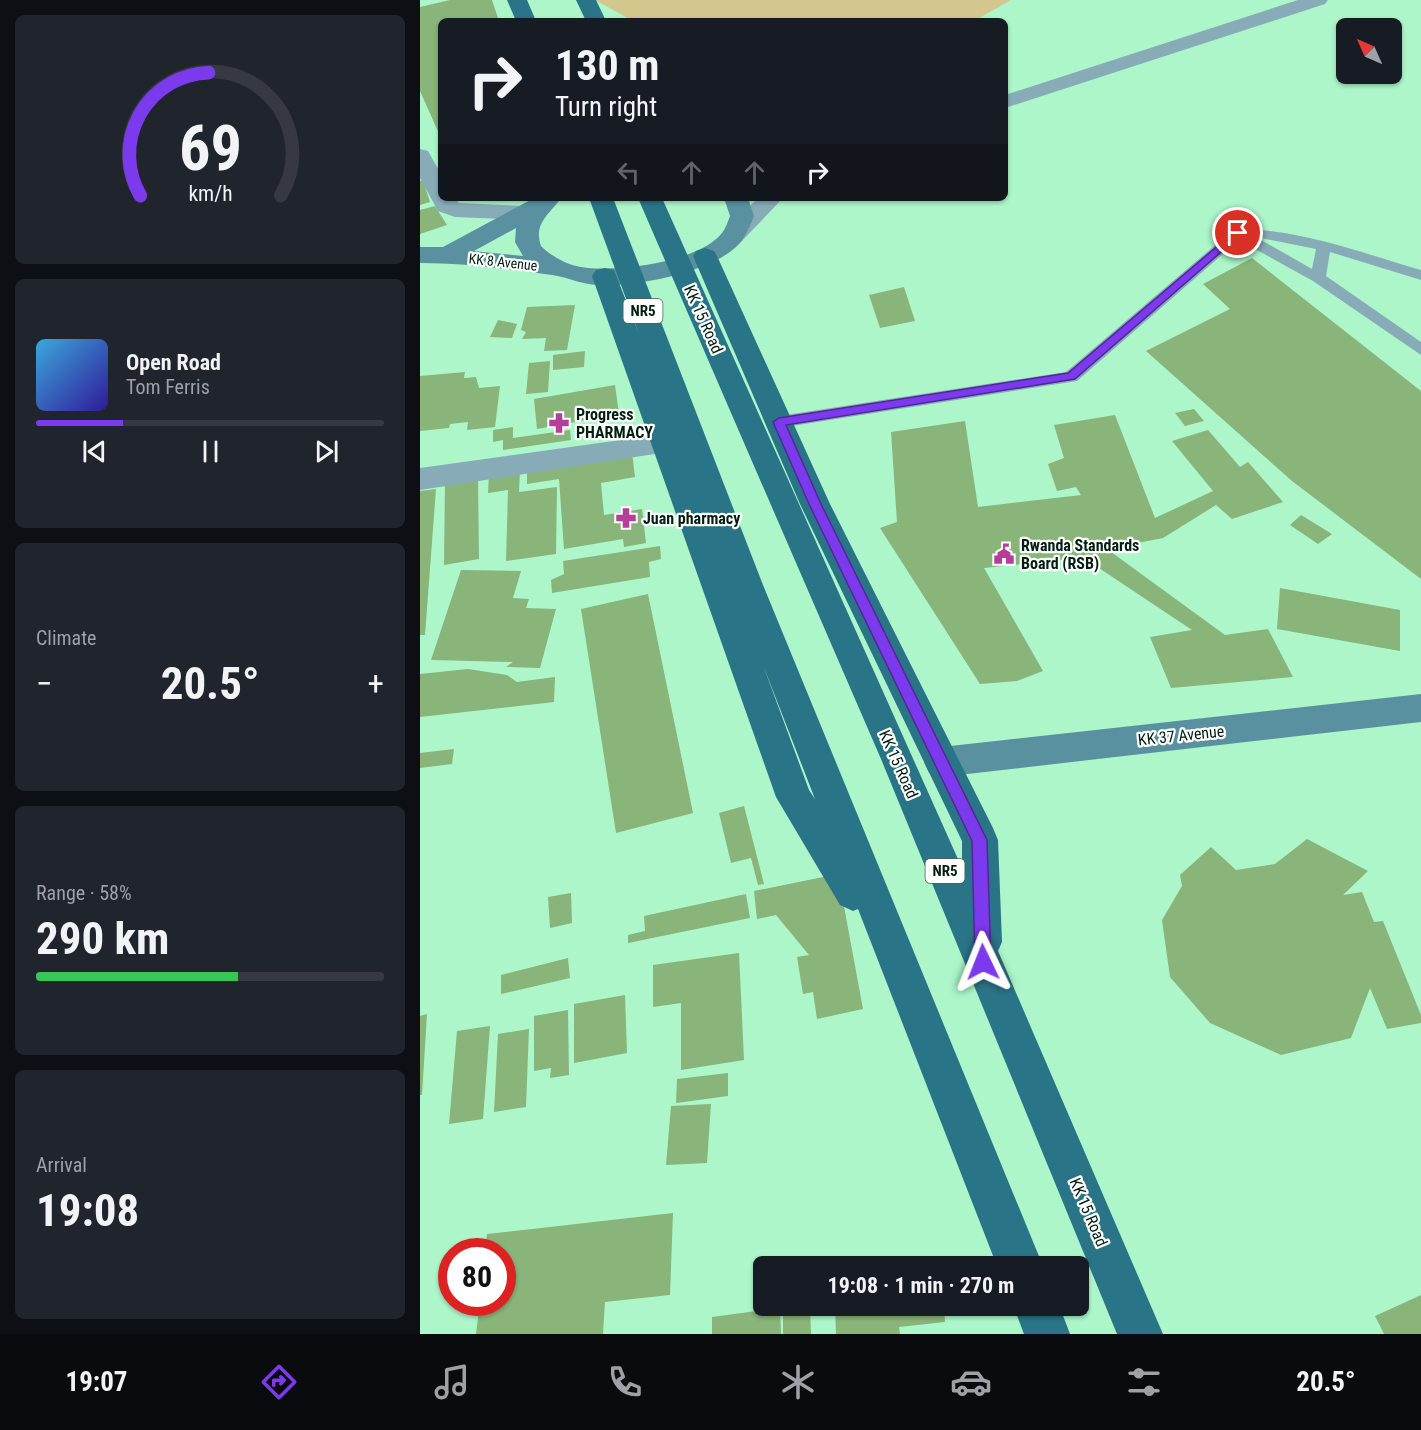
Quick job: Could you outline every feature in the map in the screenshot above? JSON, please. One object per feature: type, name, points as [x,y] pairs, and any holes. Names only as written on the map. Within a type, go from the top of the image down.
[{"type":"highway","points":[[517,0],[525,18]]},
{"type":"highway","points":[[566,0],[575,18]]},
{"type":"highway","points":[[586,0],[595,18]]},
{"type":"highway","name":"NR5","points":[[602,201],[674,434],[900,968],[1016,1256]]},
{"type":"highway","name":"KK 15 Road","points":[[652,201],[762,416],[983,962],[1140,1334]]},
{"type":"highway","points":[[705,256],[762,416],[815,504],[980,840],[983,962]]},
{"type":"highway","points":[[605,276],[674,434]]},
{"type":"highway","points":[[1040,1316],[1047,1334]]},
{"type":"main road","points":[[537,206],[528,223],[526,240],[533,254],[558,268],[579,275],[605,276],[651,272],[705,256],[731,238],[742,216],[737,201]]},
{"type":"main road","name":"KK 8 Avenue","points":[[448,255],[537,206]]},
{"type":"main road","name":"KK 8 Avenue","points":[[420,255],[448,255],[558,268]]},
{"type":"main road","name":"KK 37 Avenue","points":[[941,762],[1421,708]]},
{"type":"street","points":[[1008,101],[1318,0]]},
{"type":"street","points":[[420,156],[438,191]]},
{"type":"street","points":[[443,201],[446,206],[455,210],[537,206]]},
{"type":"street","points":[[731,238],[768,201]]},
{"type":"street","points":[[420,479],[674,434]]},
{"type":"lane","points":[[762,416],[1071,377],[1238,233],[1265,233],[1324,246],[1421,275]]},
{"type":"lane","points":[[1238,233],[1318,278],[1421,350]]},
{"type":"lane","points":[[1318,278],[1324,246]]},
{"type":"shaded area","points":[[595,0],[1011,0],[979,18],[628,18]]},
{"type":"building","points":[[450,0],[492,0],[498,18],[438,18],[438,131],[420,91],[420,7]]},
{"type":"building","points":[[423,180],[430,202],[420,205],[420,181]]},
{"type":"building","points":[[435,206],[447,225],[420,234],[420,210]]},
{"type":"building","points":[[1252,258],[1421,391],[1421,579],[1292,481],[1146,351],[1230,309],[1203,284]]},
{"type":"building","points":[[904,287],[915,321],[880,328],[869,295]]},
{"type":"building","points":[[575,305],[567,350],[544,351],[546,338],[522,339],[526,332],[521,330],[527,307]]},
{"type":"building","points":[[498,320],[517,324],[512,338],[490,337]]},
{"type":"building","points":[[585,351],[584,367],[553,370],[553,355]]},
{"type":"building","points":[[550,361],[548,392],[526,394],[529,363]]},
{"type":"building","points":[[465,372],[464,378],[476,377],[479,388],[500,386],[495,427],[467,430],[468,422],[450,424],[449,428],[420,431],[420,376]]},
{"type":"building","points":[[615,385],[619,414],[537,429],[534,399]]},
{"type":"building","points":[[1194,409],[1204,421],[1185,426],[1175,413]]},
{"type":"building","name":"Rwanda Standards Board (RSB)","points":[[1115,415],[1155,518],[1213,491],[1172,441],[1208,430],[1240,467],[1248,462],[1283,502],[1232,519],[1216,505],[1163,538],[1107,549],[1225,635],[1268,629],[1293,677],[1171,688],[1150,637],[1192,630],[1084,558],[984,568],[1043,671],[1017,681],[980,684],[880,528],[897,522],[891,432],[965,421],[978,507],[1081,495],[1076,487],[1057,491],[1048,464],[1064,458],[1054,425]]},
{"type":"building","points":[[513,427],[513,438],[570,430],[571,440],[503,450],[503,440],[493,442],[493,430]]},
{"type":"building","points":[[632,452],[635,477],[601,483],[604,515],[642,509],[646,543],[624,547],[623,539],[564,549],[559,479],[527,484],[527,469]]},
{"type":"building","points":[[520,470],[519,492],[557,487],[556,554],[506,561],[508,490],[488,493],[489,474]]},
{"type":"building","points":[[478,477],[479,559],[444,565],[445,482]]},
{"type":"building","points":[[436,489],[425,635],[420,635],[420,491]]},
{"type":"building","points":[[1301,515],[1332,534],[1318,544],[1290,525]]},
{"type":"building","points":[[660,546],[661,559],[649,562],[650,577],[552,593],[551,580],[564,574],[563,561]]},
{"type":"building","points":[[461,570],[521,571],[513,598],[529,599],[526,608],[556,609],[540,668],[506,667],[513,662],[431,660]]},
{"type":"building","points":[[1280,588],[1400,610],[1400,651],[1277,629]]},
{"type":"building","points":[[648,594],[693,813],[616,833],[581,609]]},
{"type":"building","points":[[468,669],[507,675],[517,682],[555,677],[554,702],[420,717],[420,674]]},
{"type":"building","points":[[454,749],[452,764],[420,768],[420,753]]},
{"type":"building","points":[[744,806],[764,884],[758,885],[751,858],[731,863],[719,813]]},
{"type":"building","points":[[1307,839],[1368,871],[1343,895],[1362,892],[1374,922],[1383,921],[1421,1015],[1421,1023],[1387,1029],[1370,988],[1351,1038],[1281,1055],[1210,1023],[1170,977],[1162,920],[1182,886],[1180,875],[1211,847],[1236,870],[1275,864]]},
{"type":"building","points":[[838,874],[863,1009],[817,1019],[813,992],[803,994],[797,957],[809,955],[776,915],[757,919],[754,891]]},
{"type":"building","points":[[571,893],[572,923],[550,928],[548,897]]},
{"type":"building","points":[[746,894],[750,918],[628,943],[628,935],[645,931],[644,916]]},
{"type":"building","points":[[739,953],[744,1060],[681,1070],[681,1003],[653,1007],[653,965]]},
{"type":"building","points":[[568,958],[570,978],[501,994],[501,975]]},
{"type":"building","points":[[625,995],[627,1053],[574,1063],[574,1004]]},
{"type":"building","points":[[568,1010],[569,1075],[550,1078],[551,1068],[534,1071],[534,1016]]},
{"type":"building","points":[[427,1014],[422,1095],[420,1095],[420,1016]]},
{"type":"building","points":[[490,1026],[483,1119],[449,1124],[457,1031]]},
{"type":"building","points":[[529,1029],[526,1107],[494,1112],[498,1034]]},
{"type":"building","points":[[728,1073],[728,1096],[676,1103],[677,1079]]},
{"type":"building","points":[[711,1104],[707,1163],[666,1165],[671,1106]]},
{"type":"building","points":[[673,1213],[670,1295],[605,1302],[603,1334],[476,1334],[478,1316],[516,1316],[516,1238],[487,1238],[487,1234]]},
{"type":"building","points":[[1421,1295],[1421,1334],[1384,1334],[1375,1316]]},
{"type":"building","points":[[753,1312],[753,1316],[780,1316],[781,1334],[712,1334],[712,1317]]},
{"type":"building","points":[[783,1316],[810,1316],[811,1334],[783,1334]]},
{"type":"building","points":[[835,1316],[945,1316],[945,1322],[899,1327],[900,1334],[836,1334]]},
{"type":"place","name":"Progress PHARMACY","points":[[559,423]]},
{"type":"place","name":"Juan pharmacy","points":[[626,518]]},
{"type":"place","name":"Rwanda Standards Board (RSB)","points":[[1004,554]]},
{"type":"route","points":[[983,962],[980,840],[815,504],[779,422],[1071,377],[1238,233]]}]
